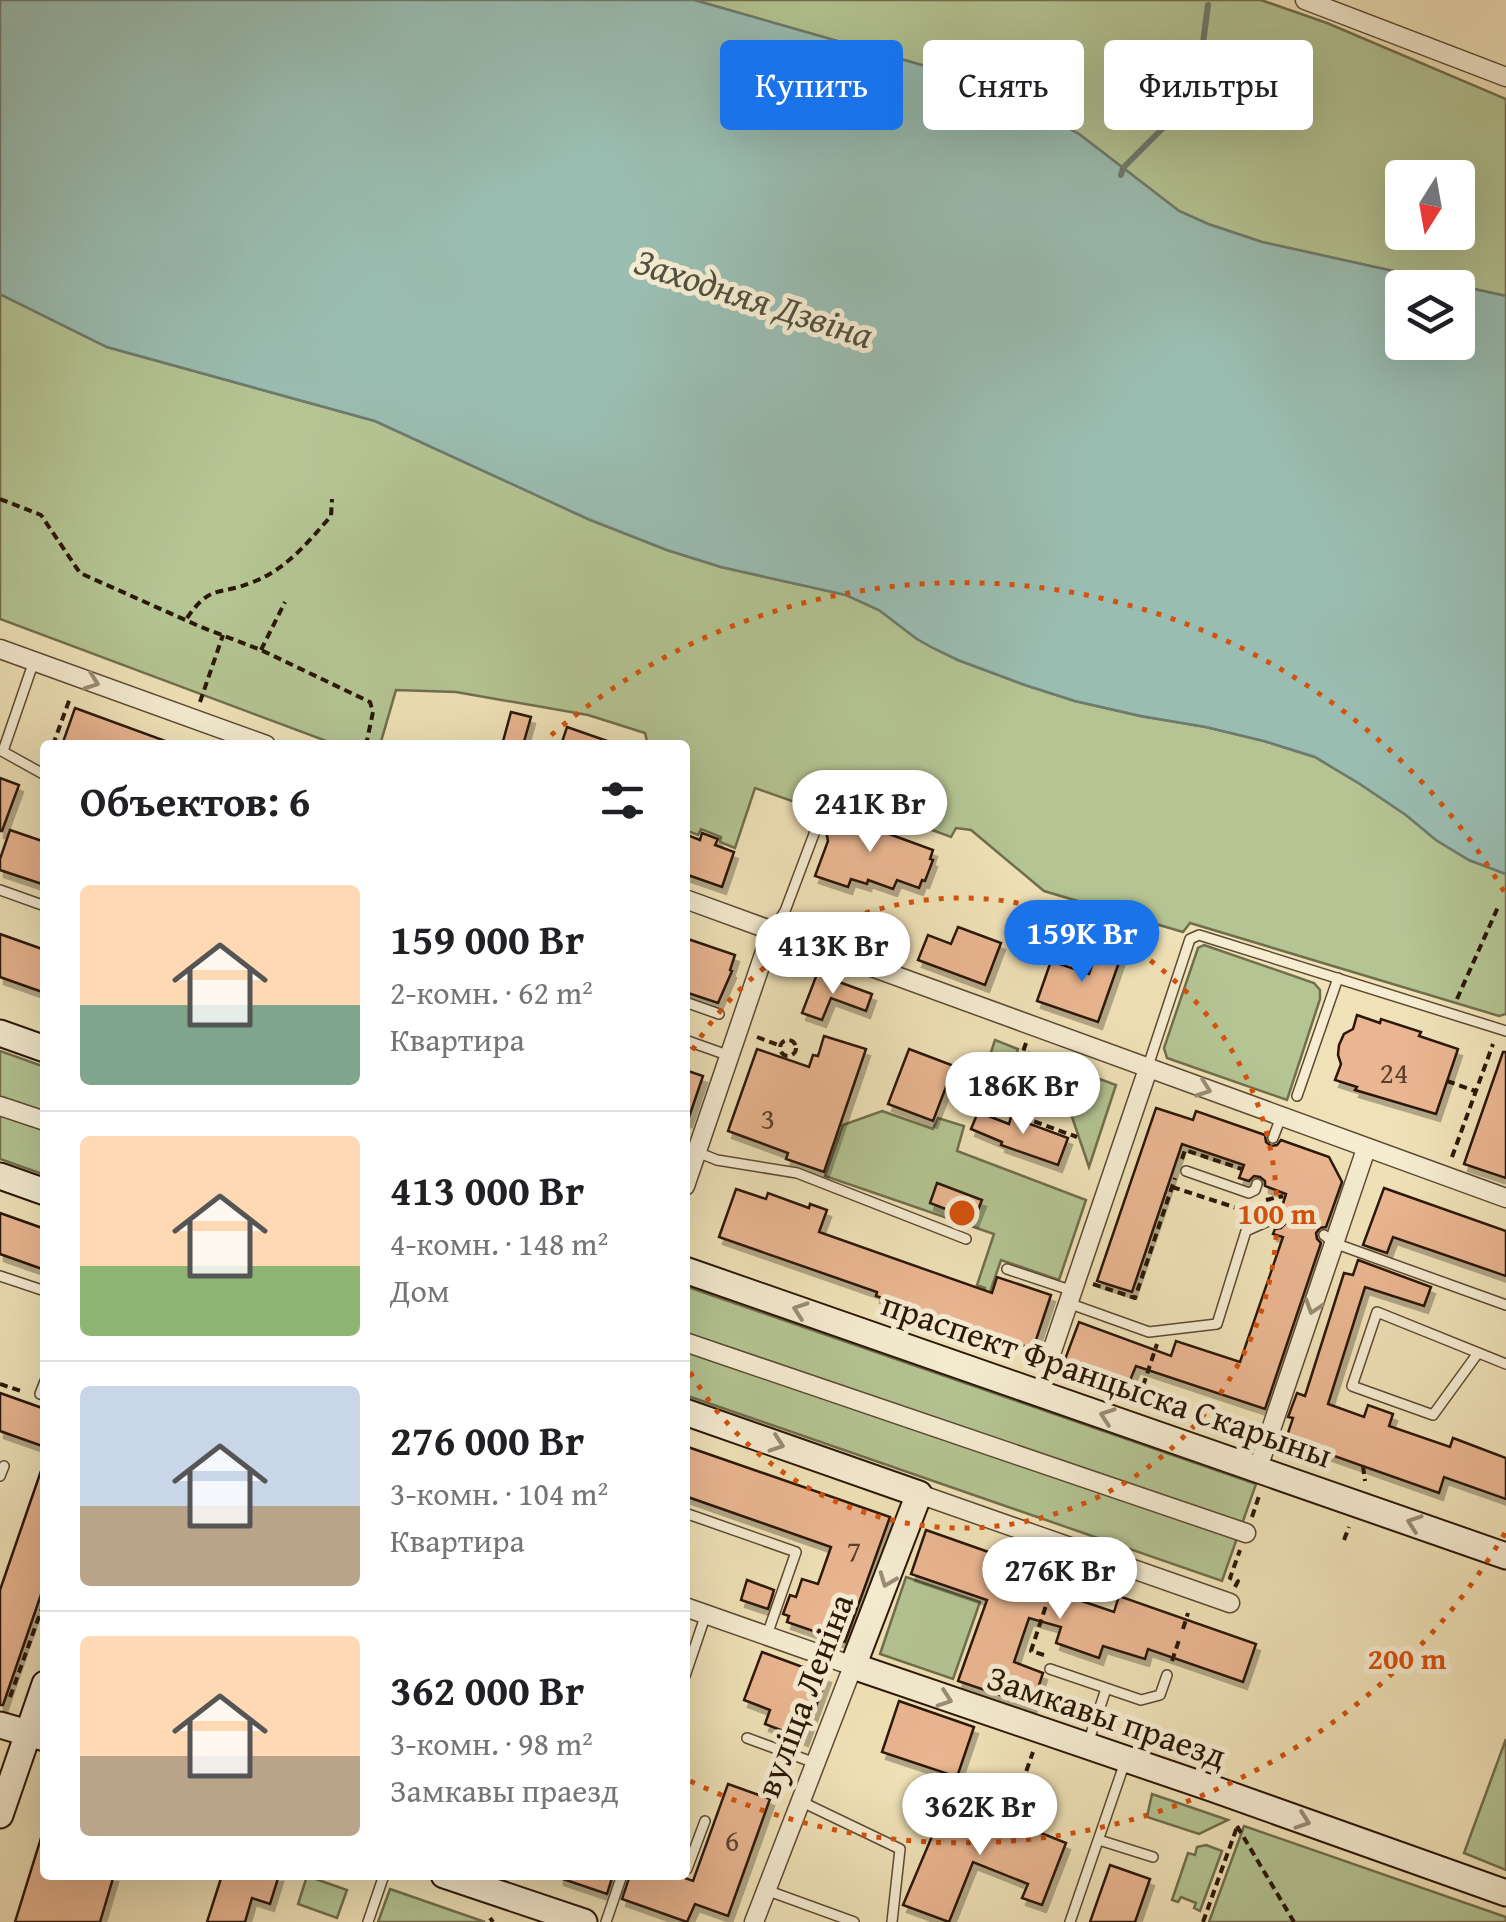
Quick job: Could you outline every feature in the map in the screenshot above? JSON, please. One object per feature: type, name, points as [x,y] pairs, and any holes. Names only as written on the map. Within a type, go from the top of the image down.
[{"type":"street","points":[[1305,0],[1333,4],[1506,77]]},
{"type":"street","points":[[0,649],[252,740]]},
{"type":"street","points":[[690,900],[1506,1198]]},
{"type":"street","points":[[690,1171],[772,931]]},
{"type":"street","points":[[0,1033],[40,1047]]},
{"type":"street","points":[[1052,1350],[1148,1069]]},
{"type":"street","points":[[0,1106],[40,1119]]},
{"type":"street","points":[[1258,1468],[1329,1239],[1366,1148]]},
{"type":"street","points":[[0,1176],[40,1190]]},
{"type":"street","name":"праспект Францыска Скарыны","points":[[690,1272],[1506,1556]]},
{"type":"street","points":[[690,1344],[1246,1533]]},
{"type":"street","points":[[690,1414],[1230,1603]]},
{"type":"street","name":"вуліца Леніна","points":[[754,1922],[919,1494]]},
{"type":"street","name":"Замкавы праезд","points":[[690,1609],[854,1666],[1038,1720],[1086,1746],[1506,1892]]},
{"type":"street","points":[[0,1725],[37,1735],[0,1815]]},
{"type":"street","points":[[460,1880],[584,1922]]},
{"type":"lane","points":[[34,661],[1,750],[40,772]]},
{"type":"lane","points":[[772,931],[785,911],[814,834]]},
{"type":"lane","points":[[0,890],[40,904]]},
{"type":"lane","points":[[1148,1069],[1190,940],[1199,935],[1502,1029]]},
{"type":"lane","points":[[1297,1096],[1338,978]]},
{"type":"lane","points":[[690,1004],[719,1014]]},
{"type":"lane","points":[[690,1042],[730,1056]]},
{"type":"lane","points":[[1273,1138],[1281,1117]]},
{"type":"lane","points":[[696,1152],[718,1160],[797,1173],[966,1239]]},
{"type":"lane","points":[[1186,1171],[1249,1193],[1257,1184]]},
{"type":"lane","points":[[1006,1269],[1072,1291],[1150,1332],[1217,1324],[1246,1231],[1278,1220]]},
{"type":"lane","points":[[1329,1239],[1506,1305]]},
{"type":"lane","points":[[0,1276],[40,1289]]},
{"type":"lane","points":[[1478,1352],[1433,1414],[1352,1386],[1377,1312],[1478,1352],[1506,1364]]},
{"type":"lane","points":[[690,1515],[796,1552],[767,1635]]},
{"type":"lane","points":[[690,1661],[706,1614]]},
{"type":"lane","points":[[1050,1669],[1142,1700],[1160,1694],[1167,1674]]},
{"type":"lane","points":[[1086,1746],[1106,1688]]},
{"type":"lane","points":[[746,1738],[815,1763]]},
{"type":"lane","points":[[1070,1922],[1126,1760]]},
{"type":"lane","points":[[800,1800],[900,1849],[892,1922]]},
{"type":"lane","points":[[690,1864],[704,1821]]},
{"type":"lane","points":[[1099,1840],[1153,1857]]},
{"type":"lane","points":[[368,1922],[382,1880]]},
{"type":"lane","points":[[606,1922],[620,1880]]},
{"type":"lane","points":[[766,1890],[854,1922]]},
{"type":"path","points":[[0,499],[41,515],[80,574],[262,650],[370,702],[373,712],[367,740]]},
{"type":"path","points":[[186,620],[212,592],[253,582],[294,558],[331,516],[332,499]]},
{"type":"path","points":[[262,650],[285,602]]},
{"type":"path","points":[[202,695],[223,635]]},
{"type":"path","points":[[55,740],[70,698]]},
{"type":"path","points":[[1458,995],[1498,907]]},
{"type":"path","points":[[1450,1162],[1502,1029]]},
{"type":"path","points":[[754,1036],[780,1046]]},
{"type":"path","points":[[1026,1043],[1003,1110],[1076,1136]]},
{"type":"path","points":[[1447,1081],[1476,1091]]},
{"type":"path","points":[[1072,1291],[1135,1298],[1185,1150],[1242,1170]]},
{"type":"path","points":[[1172,1186],[1246,1209]]},
{"type":"path","points":[[1262,1202],[1282,1196]]},
{"type":"path","points":[[1139,1398],[1162,1330]]},
{"type":"path","points":[[0,1384],[30,1395]]},
{"type":"path","points":[[1009,1820],[1053,1658],[1031,1651],[1066,1545]]},
{"type":"path","points":[[1183,1629],[1188,1613]]},
{"type":"path","points":[[10,1697],[40,1614]]},
{"type":"path","points":[[1167,1674],[1180,1638]]},
{"type":"path","points":[[1203,1922],[1240,1819]]},
{"type":"path","points":[[1237,1826],[1294,1922]]},
{"type":"green space","points":[[694,0],[1261,0],[1327,23],[1506,99],[1506,296],[1475,289],[1475,270],[1389,270],[1262,242],[1208,224],[1179,211],[1072,130],[1084,130],[1084,40],[923,40],[923,65],[903,60],[903,40],[834,40]]},
{"type":"green space","points":[[0,294],[107,347],[375,421],[588,519],[667,550],[721,567],[846,595],[879,610],[933,648],[1025,685],[1075,701],[1206,727],[1315,757],[1406,815],[1436,840],[1469,860],[1506,874],[1506,1014],[1499,1016],[1190,923],[1183,932],[1044,891],[971,830],[956,828],[951,837],[845,798],[806,806],[755,788],[735,848],[701,829],[698,835],[690,832],[690,740],[647,740],[645,733],[588,715],[456,692],[396,690],[381,740],[324,740],[0,619]]},
{"type":"green space","points":[[1204,945],[1314,983],[1320,990],[1287,1100],[1167,1058],[1164,1048],[1198,948]]},
{"type":"green space","points":[[995,1040],[1018,1049],[1002,1095],[986,1098],[982,1109],[973,1108]]},
{"type":"green space","points":[[0,1051],[40,1065],[40,1173],[0,1159]]},
{"type":"green space","points":[[1029,1053],[1116,1085],[1089,1167],[1071,1114],[1079,1099],[1079,1086],[1072,1076],[1062,1070],[1039,1073],[1031,1083],[1029,1099],[1018,1105],[1013,1101]]},
{"type":"green space","points":[[882,1111],[933,1129],[938,1118],[964,1126],[957,1151],[1086,1200],[1059,1280],[1001,1260],[989,1295],[983,1294],[985,1288],[977,1285],[994,1234],[825,1176],[843,1125]]},
{"type":"green space","points":[[690,1288],[1256,1484],[1222,1581],[690,1397]]},
{"type":"green space","points":[[906,1577],[980,1602],[953,1679],[880,1654]]},
{"type":"green space","points":[[1506,1739],[1506,1870],[1464,1853]]},
{"type":"green space","points":[[1152,1794],[1228,1820],[1199,1834],[1147,1817]]},
{"type":"green space","points":[[1244,1826],[1506,1917],[1506,1922],[1209,1922]]},
{"type":"green space","points":[[1206,1845],[1222,1851],[1200,1911],[1194,1908],[1196,1903],[1181,1897],[1178,1902],[1172,1900],[1188,1853],[1195,1855],[1197,1847]]},
{"type":"green space","points":[[306,1880],[347,1890],[337,1918],[298,1904]]},
{"type":"green space","points":[[390,1889],[485,1922],[378,1922]]},
{"type":"water","name":"Заходняя Дзвіна","points":[[0,0],[694,0],[834,40],[720,40],[720,130],[903,130],[903,60],[923,65],[923,130],[1072,130],[1179,211],[1208,224],[1262,242],[1389,270],[1385,270],[1385,360],[1475,360],[1475,289],[1506,296],[1506,874],[1469,860],[1436,840],[1406,815],[1315,757],[1206,727],[1075,701],[1025,685],[933,648],[879,610],[846,595],[721,567],[667,550],[588,519],[375,421],[107,347],[0,294]]},
{"type":"building","points":[[75,708],[163,740],[64,740]]},
{"type":"building","points":[[511,712],[531,717],[524,740],[503,740]]},
{"type":"building","points":[[567,727],[604,740],[563,740]]},
{"type":"building","points":[[0,778],[19,785],[2,831],[0,831]]},
{"type":"building","points":[[846,811],[848,819],[933,850],[933,860],[919,888],[897,880],[893,889],[851,879],[848,887],[815,876],[828,841],[823,816]]},
{"type":"building","points":[[10,830],[40,840],[40,883],[0,870]]},
{"type":"building","points":[[702,833],[718,839],[715,845],[734,852],[722,887],[690,876],[690,836],[700,840]]},
{"type":"building","points":[[958,927],[1001,943],[985,985],[918,960],[928,935],[951,944]]},
{"type":"building","points":[[0,934],[40,948],[40,991],[0,977]]},
{"type":"building","points":[[690,940],[735,955],[718,1003],[690,994]]},
{"type":"building","points":[[1100,943],[1123,951],[1098,1022],[1037,1001],[1051,961],[1089,974]]},
{"type":"building","points":[[817,974],[872,994],[866,1011],[831,998],[822,1020],[802,1013]]},
{"type":"building","points":[[1357,1015],[1421,1032],[1419,1036],[1458,1049],[1436,1114],[1355,1090],[1357,1087],[1335,1080],[1341,1064],[1339,1045],[1344,1034],[1353,1029]]},
{"type":"building","points":[[824,1036],[866,1049],[824,1172],[786,1159],[788,1153],[728,1131],[757,1049],[809,1067],[813,1055],[818,1056]]},
{"type":"building","points":[[909,1049],[954,1066],[933,1121],[888,1104]]},
{"type":"building","points":[[1506,1052],[1506,1178],[1464,1164]]},
{"type":"building","points":[[690,1072],[703,1076],[690,1114]]},
{"type":"building","points":[[1156,1108],[1193,1120],[1196,1111],[1265,1135],[1271,1146],[1281,1140],[1329,1157],[1342,1182],[1326,1227],[1316,1233],[1321,1243],[1265,1409],[1136,1366],[1128,1385],[1064,1362],[1079,1322],[1171,1356],[1176,1341],[1240,1362],[1283,1237],[1273,1234],[1285,1224],[1280,1213],[1286,1194],[1265,1186],[1260,1177],[1249,1181],[1239,1178],[1244,1165],[1182,1144],[1132,1292],[1097,1281]]},
{"type":"building","points":[[978,1112],[1009,1124],[1011,1117],[1068,1138],[1058,1165],[1001,1145],[1002,1142],[971,1129]]},
{"type":"building","points":[[937,1183],[982,1200],[974,1220],[930,1203]]},
{"type":"building","points":[[1384,1188],[1506,1231],[1506,1276],[1393,1237],[1387,1253],[1363,1245]]},
{"type":"building","points":[[736,1189],[766,1199],[768,1193],[809,1208],[810,1204],[827,1210],[819,1232],[992,1293],[997,1277],[1051,1295],[1033,1349],[719,1237]]},
{"type":"building","points":[[0,1213],[40,1227],[40,1268],[0,1254]]},
{"type":"building","points":[[1358,1260],[1431,1287],[1424,1306],[1365,1287],[1328,1404],[1364,1417],[1368,1405],[1393,1414],[1389,1426],[1450,1447],[1453,1438],[1506,1458],[1506,1499],[1444,1477],[1439,1493],[1286,1439],[1293,1418],[1288,1417],[1297,1393],[1305,1396],[1344,1273],[1353,1275]]},
{"type":"building","points":[[0,1393],[40,1407],[40,1445],[0,1431]]},
{"type":"building","points":[[690,1448],[890,1517],[845,1642],[787,1622],[789,1616],[783,1614],[790,1595],[796,1597],[802,1579],[818,1584],[831,1547],[690,1498]]},
{"type":"building","points":[[40,1474],[40,1598],[3,1705],[0,1590]]},
{"type":"building","points":[[926,1530],[1048,1573],[1043,1588],[1114,1612],[1119,1596],[1256,1644],[1243,1682],[1148,1649],[1145,1659],[1103,1646],[1099,1658],[1056,1643],[1061,1627],[1029,1618],[1014,1662],[1043,1673],[1032,1706],[958,1681],[987,1600],[911,1574]]},
{"type":"building","points":[[747,1580],[774,1590],[768,1609],[741,1600]]},
{"type":"building","points":[[762,1652],[827,1676],[804,1739],[765,1724],[770,1710],[744,1700]]},
{"type":"building","points":[[899,1701],[974,1727],[957,1777],[882,1752]]},
{"type":"building","points":[[728,1784],[770,1799],[728,1916],[695,1904],[687,1922],[622,1899],[628,1880],[693,1881]]},
{"type":"building","points":[[949,1796],[1066,1843],[1042,1905],[1022,1898],[1028,1884],[973,1862],[949,1922],[903,1905]]},
{"type":"building","points":[[40,1841],[40,1880],[113,1880],[100,1922],[15,1922]]},
{"type":"building","points":[[1110,1865],[1150,1879],[1135,1922],[1090,1922]]},
{"type":"building","points":[[220,1880],[277,1880],[270,1904],[252,1898],[245,1922],[207,1922]]},
{"type":"building","points":[[566,1880],[611,1880],[607,1894]]},
{"type":"waterway","points":[[1121,175],[1123,168],[1174,117],[1198,81],[1208,5]]}]
